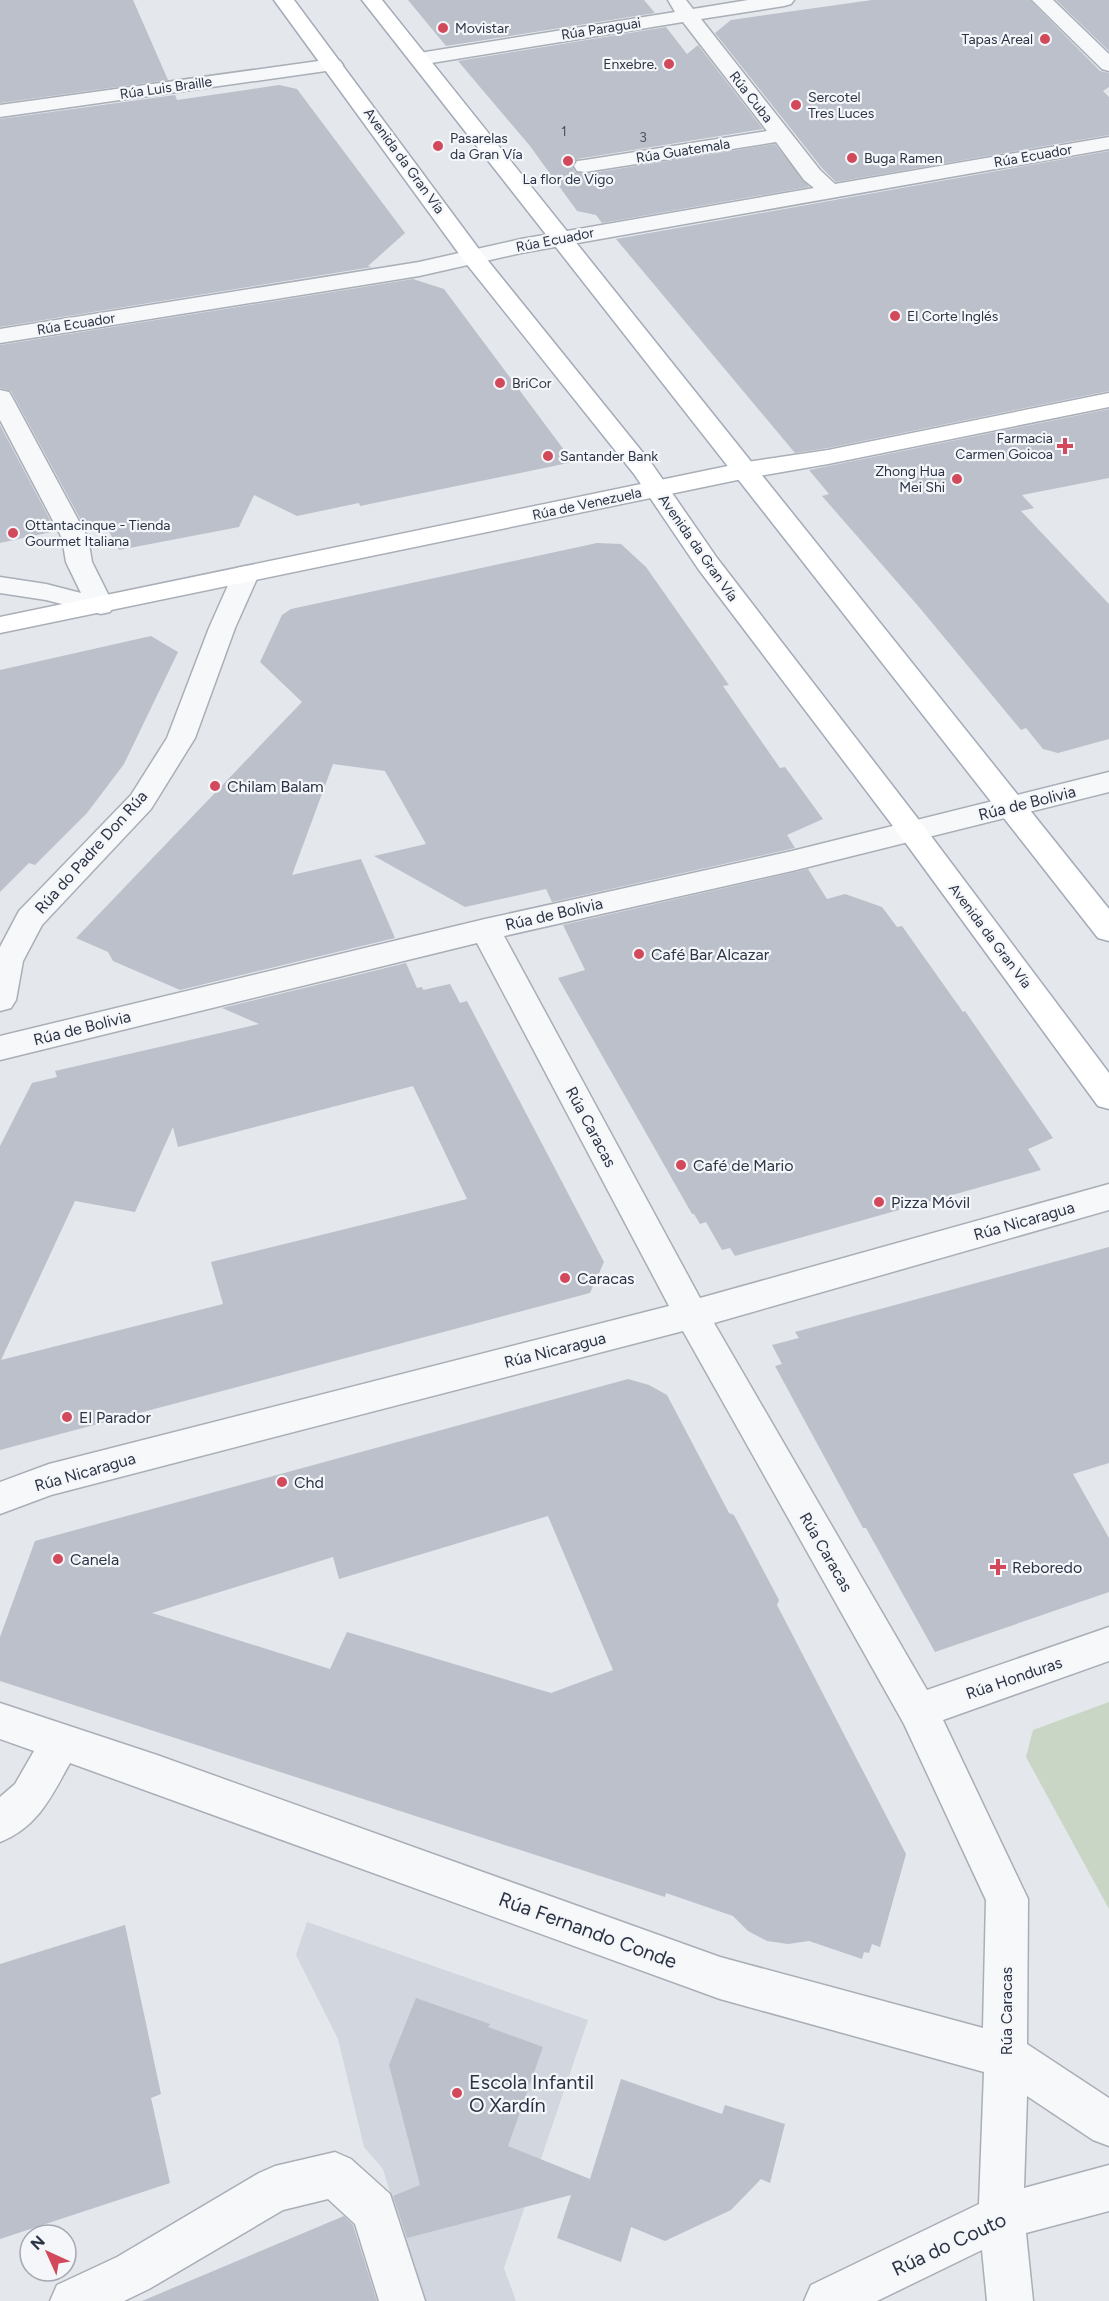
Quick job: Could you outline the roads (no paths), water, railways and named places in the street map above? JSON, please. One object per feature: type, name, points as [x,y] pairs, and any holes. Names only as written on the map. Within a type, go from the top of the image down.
[{"type":"main road","name":"Avenida da Gran Vía","points":[[284,0],[473,257],[636,460],[708,564],[912,831],[1109,1097]]},
{"type":"main road","points":[[372,0],[559,239],[747,471],[1109,930]]},
{"type":"main road","name":"Rúa de Venezuela","points":[[0,625],[101,606],[657,489],[1109,400]]},
{"type":"street","name":"Rúa Paraguai","points":[[419,59],[682,8],[784,0]]},
{"type":"street","points":[[1042,0],[1109,65]]},
{"type":"street","name":"Rúa Cuba","points":[[682,8],[812,176],[830,191]]},
{"type":"street","name":"Rúa Luis Braille","points":[[0,111],[333,65]]},
{"type":"street","name":"Rúa Guatemala","points":[[585,166],[781,135]]},
{"type":"street","name":"Rúa Ecuador","points":[[0,336],[407,270],[559,239],[1109,143]]},
{"type":"street","points":[[0,397],[75,538],[79,562],[101,606]]},
{"type":"street","name":"Rúa do Padre Don Rúa","points":[[0,1000],[8,961],[30,919],[141,802],[181,738],[222,628],[246,574]]},
{"type":"street","name":"Rúa de Venezuela","points":[[0,585],[46,592],[101,606]]},
{"type":"street","name":"Rúa de Bolivia","points":[[0,1048],[485,930],[792,861],[1109,782]]},
{"type":"street","name":"Rúa Caracas","points":[[485,930],[691,1315],[918,1711],[1007,1899],[1004,2017],[1006,2056],[1001,2217],[1010,2301]]},
{"type":"street","name":"Rúa Nicaragua","points":[[0,1498],[49,1480],[691,1315],[1109,1197]]},
{"type":"street","name":"Rúa Honduras","points":[[918,1711],[1109,1644]]},
{"type":"street","name":"Rúa Fernando Conde","points":[[0,1721],[157,1774],[720,1978],[1006,2056],[1109,2124]]},
{"type":"street","points":[[0,1823],[29,1798],[60,1743]]},
{"type":"street","points":[[73,2301],[133,2273],[275,2189],[335,2175],[374,2210],[402,2301]]},
{"type":"street","name":"Rúa do Couto","points":[[827,2301],[1001,2217],[1109,2188]]},
{"type":"place","name":"Movistar","points":[[443,28]]},
{"type":"place","name":"Tapas Areal","points":[[1045,39]]},
{"type":"place","name":"Enxebre.","points":[[669,64]]},
{"type":"place","name":"Sercotel Tres Luces","points":[[796,105]]},
{"type":"place","name":"Pasarelas da Gran Vía","points":[[438,146]]},
{"type":"place","name":"Buga Ramen","points":[[852,158]]},
{"type":"place","name":"La flor de Vigo","points":[[568,161]]},
{"type":"place","name":"El Corte Inglés","points":[[895,316]]},
{"type":"place","name":"BriCor","points":[[500,383]]},
{"type":"place","name":"Farmacia Carmen Goicoa","points":[[1065,446]]},
{"type":"place","name":"Santander Bank","points":[[548,456]]},
{"type":"place","name":"Zhong Hua Mei Shi","points":[[957,479]]},
{"type":"place","name":"Ottantacinque - Tienda Gourmet Italiana","points":[[13,533]]},
{"type":"place","name":"Chilam Balam","points":[[215,786]]},
{"type":"place","name":"Café Bar Alcazar","points":[[639,954]]},
{"type":"place","name":"Café de Mario","points":[[681,1165]]},
{"type":"place","name":"Pizza Móvil","points":[[879,1202]]},
{"type":"place","name":"Caracas","points":[[565,1278]]},
{"type":"place","name":"El Parador","points":[[67,1417]]},
{"type":"place","name":"Chd","points":[[282,1482]]},
{"type":"place","name":"Canela","points":[[58,1559]]},
{"type":"place","name":"Reboredo","points":[[998,1567]]},
{"type":"place","name":"Escola Infantil O Xardín","points":[[457,2093]]}]
